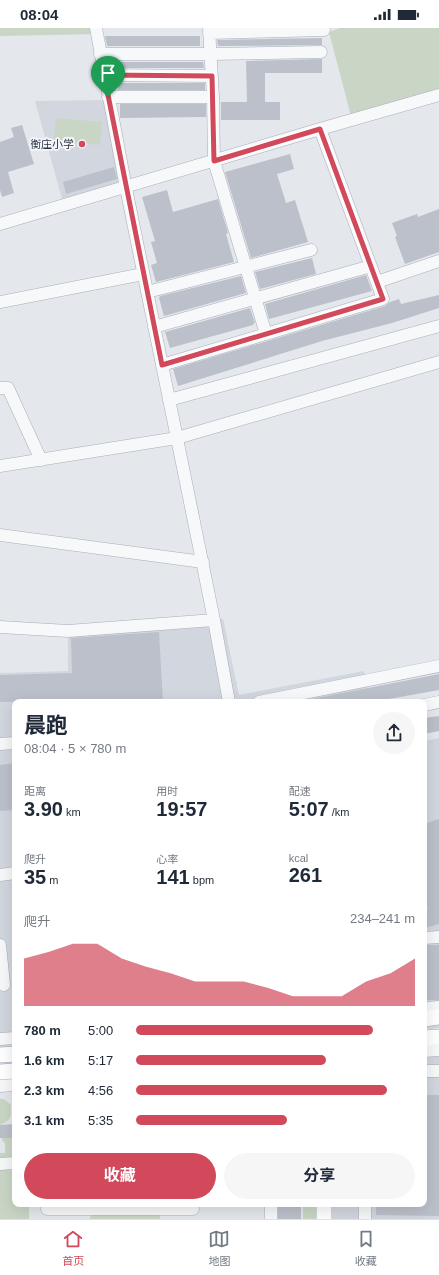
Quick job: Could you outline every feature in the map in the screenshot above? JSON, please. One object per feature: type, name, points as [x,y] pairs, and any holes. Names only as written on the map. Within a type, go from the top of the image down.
[{"type":"main road","points":[[427,1018],[439,1017]]},
{"type":"main road","points":[[427,1038],[439,1037]]},
{"type":"main road","points":[[0,1055],[12,1054]]},
{"type":"main road","points":[[0,1072],[12,1071]]},
{"type":"main road","points":[[324,1207],[324,1219]]},
{"type":"street","points":[[96,28],[108,97],[203,562],[228,699]]},
{"type":"street","points":[[266,334],[214,161],[213,97],[209,30],[324,30]]},
{"type":"street","points":[[100,54],[321,52]]},
{"type":"street","points":[[104,75],[212,76]]},
{"type":"street","points":[[0,224],[439,95]]},
{"type":"street","points":[[108,97],[213,97]]},
{"type":"street","points":[[162,365],[383,299],[320,129]]},
{"type":"street","points":[[147,292],[311,250]]},
{"type":"street","points":[[377,282],[439,261]]},
{"type":"street","points":[[154,327],[371,266]]},
{"type":"street","points":[[0,302],[143,274]]},
{"type":"street","points":[[169,400],[439,326]]},
{"type":"street","points":[[0,466],[177,438],[439,362]]},
{"type":"street","points":[[0,388],[8,388],[41,460]]},
{"type":"street","points":[[0,535],[203,562]]},
{"type":"street","points":[[0,627],[68,631],[214,620]]},
{"type":"street","points":[[274,699],[439,666]]},
{"type":"street","points":[[427,704],[439,702]]},
{"type":"street","points":[[0,744],[12,743]]},
{"type":"street","points":[[0,875],[12,873]]},
{"type":"street","points":[[427,938],[439,936]]},
{"type":"street","points":[[0,945],[6,985]]},
{"type":"street","points":[[427,1008],[439,1007]]},
{"type":"street","points":[[0,1038],[12,1038]]},
{"type":"street","points":[[427,1051],[439,1050]]},
{"type":"street","points":[[427,1071],[439,1071]]},
{"type":"street","points":[[0,1086],[12,1085]]},
{"type":"street","points":[[0,1164],[12,1163]]},
{"type":"street","points":[[271,1207],[271,1219]]},
{"type":"street","points":[[365,1219],[366,1207]]},
{"type":"street","points":[[47,1209],[193,1210]]},
{"type":"shaded area","name":"衡庄小学","points":[[109,100],[126,188],[64,206],[35,101]]},
{"type":"shaded area","points":[[223,619],[239,695],[364,671],[371,699],[12,699],[12,1063],[0,1065],[0,673],[68,671],[68,631]]},
{"type":"shaded area","points":[[439,738],[439,1028],[427,1029],[427,740]]},
{"type":"shaded area","points":[[439,1051],[439,1219],[324,1219],[324,1207],[427,1207],[427,1052]]},
{"type":"green space","points":[[0,28],[96,28],[97,34],[0,36]]},
{"type":"green space","points":[[340,28],[439,28],[439,95],[352,120],[329,32]]},
{"type":"green space","points":[[56,118],[102,122],[100,145],[54,141]]},
{"type":"green space","points":[[0,1099],[4,1099],[11,1105],[11,1115],[9,1120],[0,1125]]},
{"type":"green space","points":[[2,1138],[12,1138],[12,1207],[29,1207],[29,1219],[0,1219],[0,1153],[5,1153],[5,1143],[3,1142]]},
{"type":"green space","points":[[303,1207],[318,1207],[318,1219],[303,1219]]},
{"type":"green space","points":[[95,1213],[156,1213],[160,1216],[160,1219],[90,1219],[90,1217]]},
{"type":"building","points":[[105,36],[200,36],[200,46],[107,46]]},
{"type":"building","points":[[322,38],[322,45],[218,46],[217,40]]},
{"type":"building","points":[[322,59],[322,73],[265,73],[265,102],[280,102],[280,120],[221,120],[221,102],[247,102],[246,61]]},
{"type":"building","points":[[110,62],[203,62],[204,68],[111,68]]},
{"type":"building","points":[[118,83],[205,83],[205,90],[118,90]]},
{"type":"building","points":[[120,104],[206,104],[206,117],[120,118]]},
{"type":"building","points":[[22,125],[34,164],[8,172],[14,193],[2,197],[0,190],[0,142],[14,137],[11,128]]},
{"type":"building","points":[[290,154],[294,169],[277,174],[286,203],[295,200],[308,242],[251,258],[225,172]]},
{"type":"building","points":[[114,167],[117,179],[66,194],[63,182]]},
{"type":"building","points":[[167,190],[173,212],[218,199],[228,233],[226,234],[234,262],[156,282],[151,265],[157,263],[151,242],[155,241],[142,197]]},
{"type":"building","points":[[439,209],[439,252],[405,264],[395,237],[397,236],[392,223],[417,214],[418,217]]},
{"type":"building","points":[[312,258],[316,274],[260,289],[255,272]]},
{"type":"building","points":[[366,275],[372,291],[269,319],[265,304]]},
{"type":"building","points":[[241,276],[246,293],[164,316],[159,298],[160,296]]},
{"type":"building","points":[[439,295],[439,308],[392,323],[322,341],[178,386],[173,369],[385,306],[390,302],[399,299],[401,304]]},
{"type":"building","points":[[250,308],[255,323],[253,325],[170,348],[165,332]]},
{"type":"building","points":[[159,632],[163,699],[12,699],[12,702],[0,702],[0,675],[72,673],[71,638]]},
{"type":"building","points":[[439,674],[439,690],[389,699],[312,699]]},
{"type":"building","points":[[439,716],[439,731],[427,733],[427,718]]},
{"type":"building","points":[[12,763],[12,810],[0,811],[0,765]]},
{"type":"building","points":[[439,819],[439,924],[427,927],[428,909],[427,823]]},
{"type":"building","points":[[427,945],[439,945],[439,1000],[427,1000]]},
{"type":"building","points":[[427,1095],[439,1095],[439,1216],[376,1215],[376,1207],[427,1207]]},
{"type":"building","points":[[12,1124],[12,1138],[0,1138],[0,1125]]},
{"type":"building","points":[[278,1207],[301,1207],[301,1219],[278,1219]]},
{"type":"place","name":"衡庄小学","points":[[82,144]]},
{"type":"route","points":[[104,75],[212,76],[214,161],[320,129],[383,299],[162,365],[108,97],[104,75]]}]
